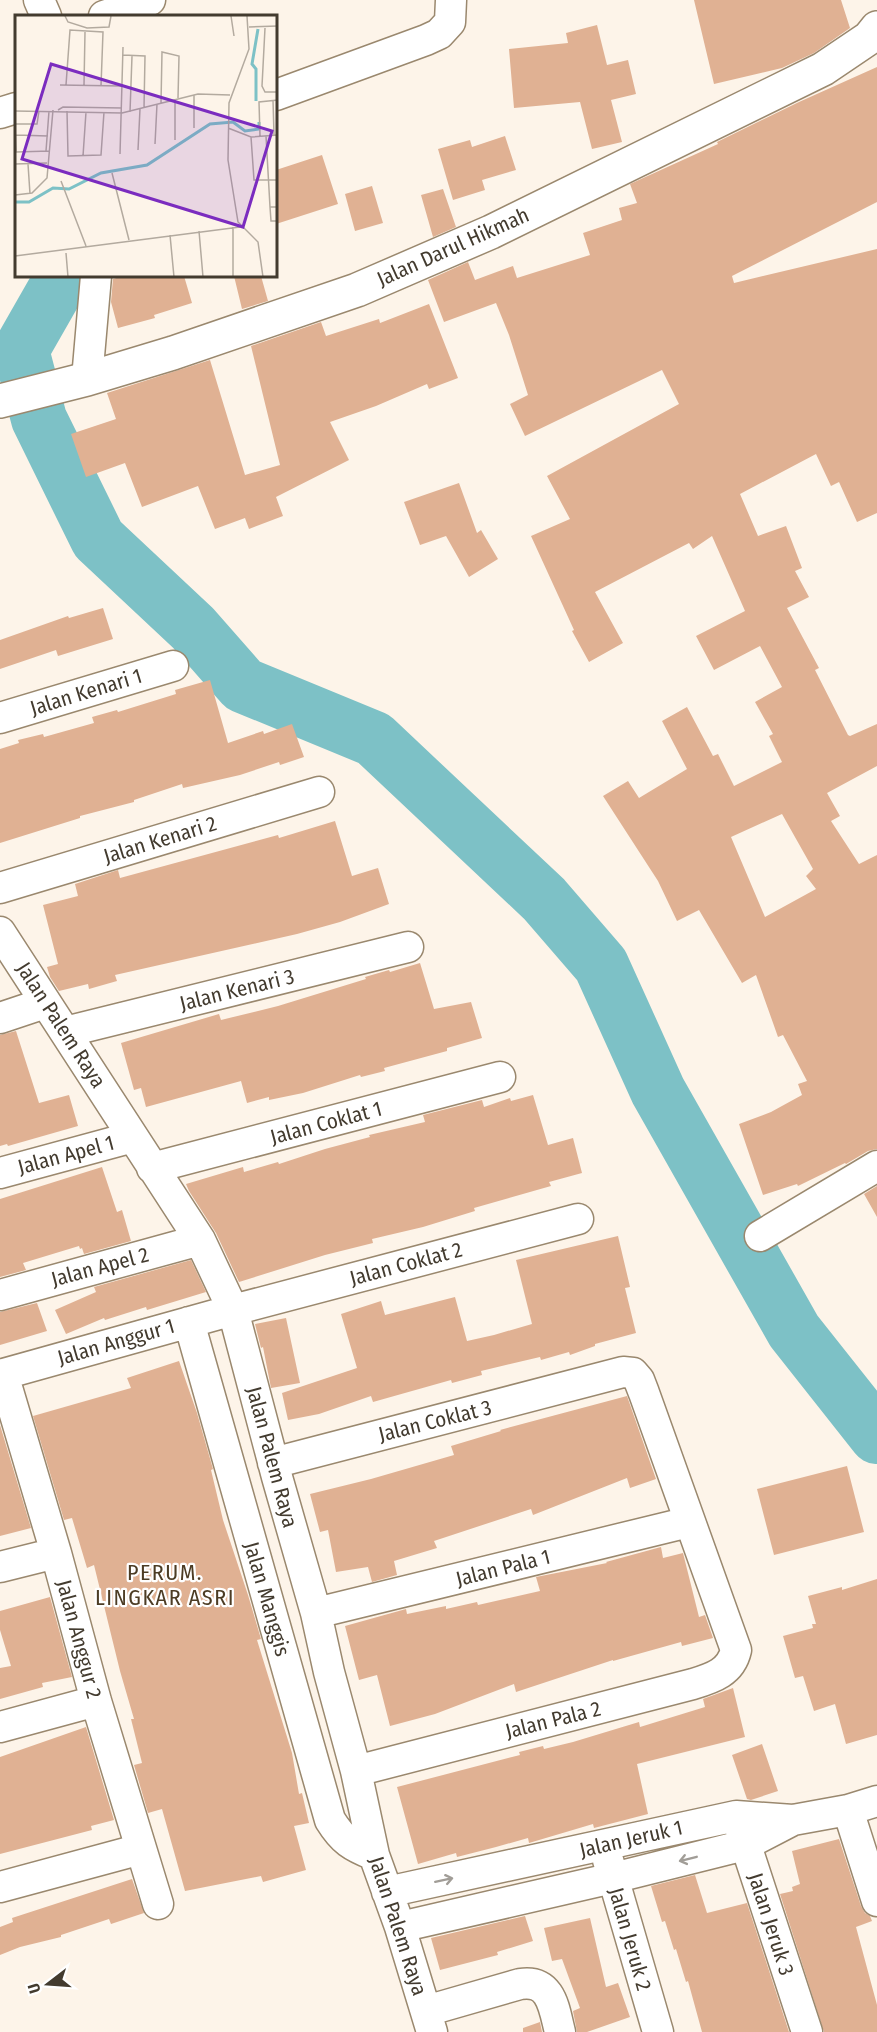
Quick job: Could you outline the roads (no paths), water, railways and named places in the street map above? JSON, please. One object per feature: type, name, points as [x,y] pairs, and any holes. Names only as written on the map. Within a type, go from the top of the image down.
[{"type":"street","points":[[39,0],[46,15]]},
{"type":"street","points":[[107,15],[150,0]]},
{"type":"street","points":[[278,94],[439,34],[450,22],[451,0]]},
{"type":"street","name":"Jalan Darul Hikmah","points":[[2,400],[76,382],[204,343],[346,293],[491,232],[823,69],[869,38],[877,28]]},
{"type":"street","points":[[0,114],[15,108]]},
{"type":"street","points":[[76,382],[96,278]]},
{"type":"street","name":"Jalan Kenari 1","points":[[0,718],[173,666]]},
{"type":"street","name":"Jalan Kenari 2","points":[[0,888],[319,792]]},
{"type":"street","name":"Jalan Palem Raya","points":[[0,932],[200,1240],[233,1310],[273,1463],[316,1613],[329,1672],[356,1771],[374,1855],[400,1927],[429,2021]]},
{"type":"street","name":"Jalan Kenari 3","points":[[65,1032],[408,947]]},
{"type":"street","points":[[0,1018],[45,1003]]},
{"type":"street","name":"Jalan Coklat 1","points":[[152,1168],[500,1077]]},
{"type":"street","name":"Jalan Apel 1","points":[[0,1173],[132,1137]]},
{"type":"street","points":[[760,1236],[877,1166]]},
{"type":"street","name":"Jalan Coklat 2","points":[[233,1310],[578,1219]]},
{"type":"street","name":"Jalan Apel 2","points":[[0,1295],[200,1240]]},
{"type":"street","name":"Jalan Anggur 1","points":[[2,1374],[233,1310]]},
{"type":"street","name":"Jalan Manggis","points":[[189,1322],[330,1820],[343,1839],[354,1847],[374,1855]]},
{"type":"street","name":"Jalan Coklat 3","points":[[273,1463],[623,1372],[633,1373],[639,1380],[736,1650]]},
{"type":"street","name":"Jalan Anggur 2","points":[[2,1374],[56,1553],[96,1701],[158,1904]]},
{"type":"street","name":"Jalan Pala 1","points":[[316,1613],[689,1522]]},
{"type":"street","points":[[0,1567],[56,1553]]},
{"type":"street","name":"Jalan Pala 2","points":[[356,1771],[693,1684],[726,1671],[734,1659],[736,1650]]},
{"type":"street","points":[[0,1727],[96,1701]]},
{"type":"street","name":"Jalan Jeruk 1","points":[[387,1892],[736,1816],[793,1820],[848,1810],[877,1801]]},
{"type":"street","points":[[848,1810],[877,1901]]},
{"type":"street","name":"Jalan Jeruk 3","points":[[736,1816],[807,2032]]},
{"type":"street","points":[[400,1927],[745,1845],[793,1820]]},
{"type":"street","name":"Jalan Jeruk 2","points":[[604,1845],[658,2032]]},
{"type":"street","points":[[0,1887],[141,1849]]},
{"type":"street","points":[[429,2021],[520,1984],[533,1983],[541,1987],[549,1996],[560,2032]]},
{"type":"waterway","points":[[58,278],[57,287],[21,350],[39,419],[98,539],[193,628],[243,685],[374,739],[544,899],[601,965],[658,1091],[794,1331],[877,1436]]},
{"type":"district","name":"PERUM. LINGKAR ASRI","points":[[165,1584]]}]
